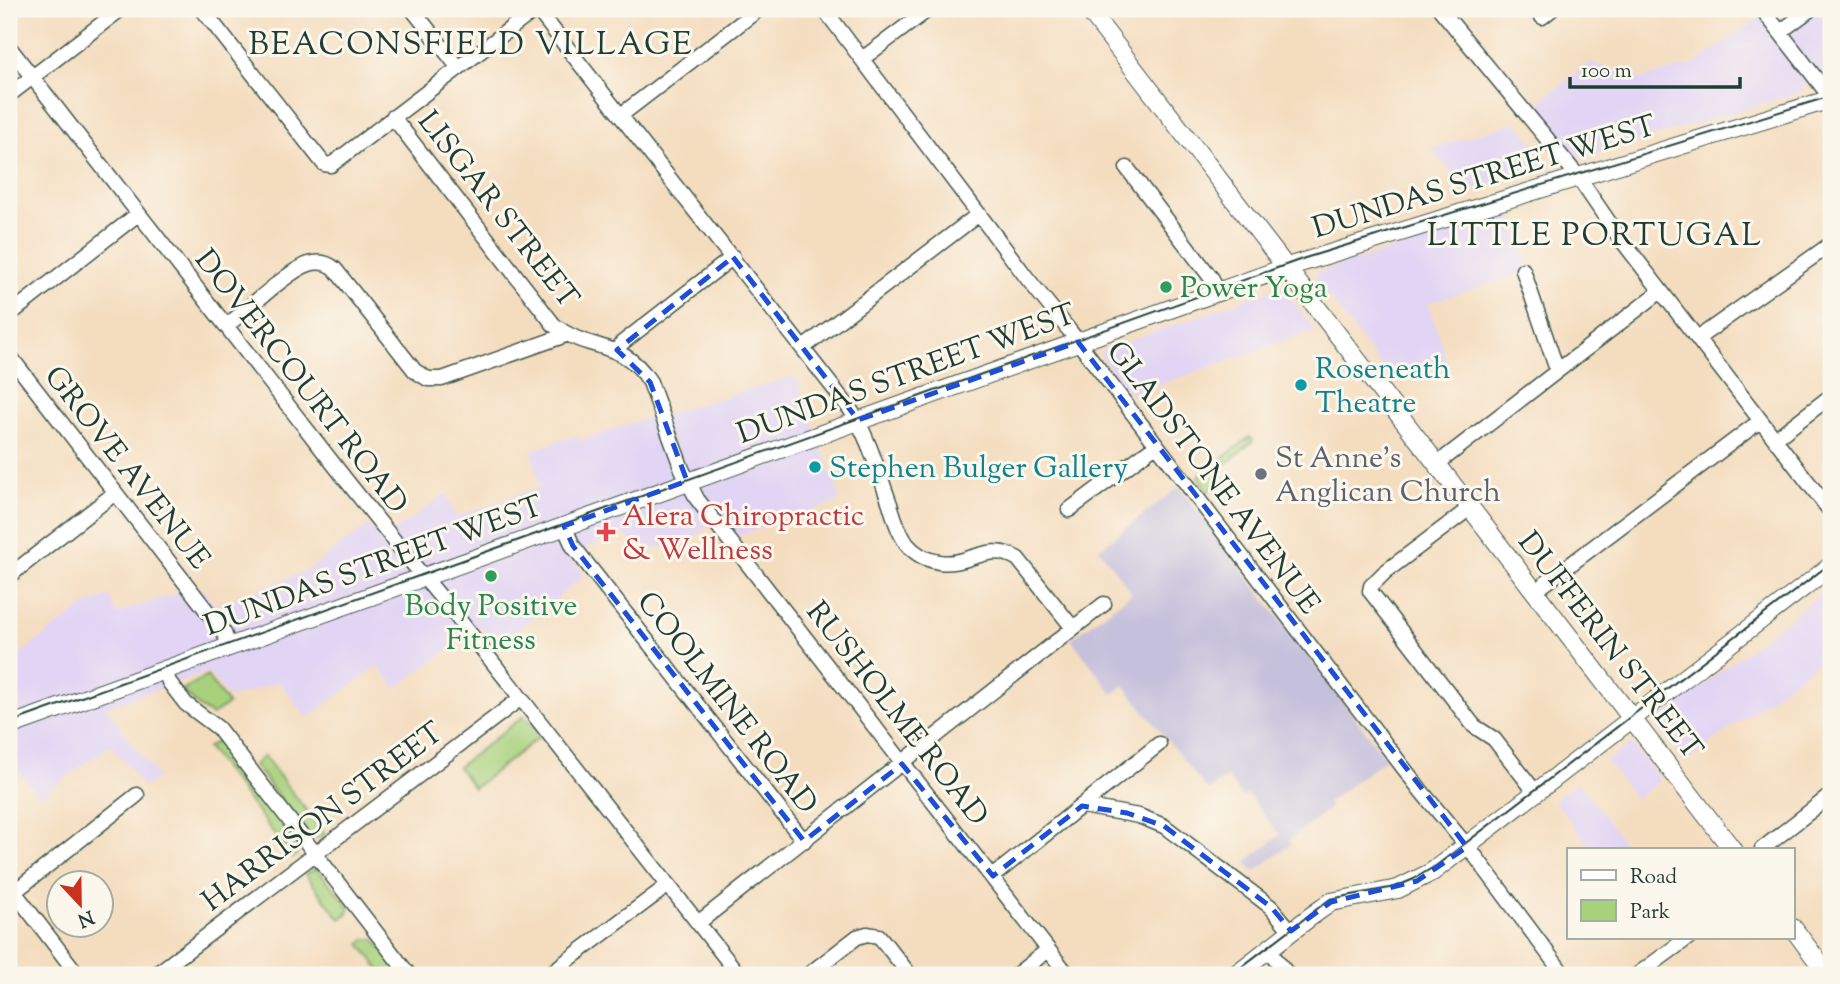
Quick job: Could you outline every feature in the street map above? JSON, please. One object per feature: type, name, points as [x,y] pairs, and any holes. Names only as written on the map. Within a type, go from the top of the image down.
[{"type":"main road","name":"DUFFERIN STREET","points":[[1088,9],[1731,848]]},
{"type":"main road","name":"DUNDAS STREET WEST","points":[[9,726],[1287,267],[1831,99]]},
{"type":"main road","points":[[1235,975],[1331,902],[1398,889],[1416,881],[1467,847],[1831,566]]},
{"type":"main road","points":[[1794,929],[1828,975]]},
{"type":"street","points":[[9,95],[121,9]]},
{"type":"street","points":[[202,9],[324,164],[331,165],[536,9],[733,257],[858,421],[899,529],[909,547],[923,557],[943,562],[959,561],[987,552],[1002,551],[1010,554],[1018,559],[1073,628]]},
{"type":"street","points":[[412,9],[458,67]]},
{"type":"street","points":[[621,115],[759,9]]},
{"type":"street","name":"GLADSTONE AVENUE","points":[[824,9],[1564,975]]},
{"type":"street","points":[[862,60],[929,9]]},
{"type":"street","points":[[1440,9],[1577,177],[1831,512]]},
{"type":"street","points":[[1762,9],[1831,99]]},
{"type":"street","points":[[1780,32],[1811,9]]},
{"type":"street","name":"DOVERCOURT ROAD","points":[[9,47],[739,975]]},
{"type":"street","name":"LISGAR STREET","points":[[393,117],[554,325],[566,335],[617,350],[634,362],[650,382],[688,481]]},
{"type":"street","points":[[1127,168],[1212,279],[1217,292]]},
{"type":"street","points":[[9,315],[138,214]]},
{"type":"street","points":[[803,348],[979,214]]},
{"type":"street","points":[[1698,338],[1831,244]]},
{"type":"street","points":[[617,350],[622,343],[733,257]]},
{"type":"street","points":[[226,326],[293,274],[310,263],[317,262],[335,268],[415,370],[428,379],[451,377],[566,335]]},
{"type":"street","points":[[1523,270],[1557,370]]},
{"type":"street","points":[[1437,464],[1661,291]]},
{"type":"street","name":"GROVE AVENUE","points":[[9,355],[224,633],[229,646]]},
{"type":"street","points":[[1775,439],[1831,396]]},
{"type":"street","points":[[1534,592],[1760,421]]},
{"type":"street","points":[[1069,510],[1156,445]]},
{"type":"street","name":"RUSHOLME ROAD","points":[[688,481],[697,499],[1068,975]]},
{"type":"street","points":[[9,576],[115,493]]},
{"type":"street","points":[[1470,508],[1385,572],[1371,586],[1370,591],[1474,726],[1494,739],[1536,793]]},
{"type":"street","name":"COOLMINE ROAD","points":[[564,526],[573,546],[804,841]]},
{"type":"street","points":[[698,923],[1104,604]]},
{"type":"street","points":[[165,670],[169,682],[186,704],[215,723],[409,975]]},
{"type":"street","name":"HARRISON STREET","points":[[155,975],[521,698]]},
{"type":"street","points":[[993,876],[1159,744]]},
{"type":"street","points":[[78,975],[11,888],[137,795]]},
{"type":"street","points":[[1763,848],[1831,795]]},
{"type":"street","points":[[1082,806],[1139,816],[1164,826],[1271,907],[1291,931]]},
{"type":"street","points":[[548,975],[667,886]]},
{"type":"street","points":[[808,975],[857,937],[867,934],[879,936],[910,975]]},
{"type":"street","points":[[1637,975],[1686,939]]},
{"type":"street","points":[[1268,949],[1288,975]]},
{"type":"street","points":[[1016,975],[1048,950]]},
{"type":"highlighted area","points":[[733,257],[858,420],[1078,342],[1467,847],[1417,881],[1331,902],[1291,931],[1271,907],[1164,826],[1127,813],[1082,806],[993,876],[902,764],[804,841],[573,546],[564,526],[687,481],[650,382],[617,350]]},
{"type":"shaded area","points":[[1772,9],[1779,9],[1786,18],[1798,9],[1816,9],[1831,29],[1831,79],[1804,87],[1801,92],[1580,159],[1536,105],[1590,62],[1641,79],[1695,64]]},
{"type":"shaded area","points":[[1517,122],[1552,167],[1467,192],[1432,148]]},
{"type":"shaded area","points":[[1511,213],[1530,271],[1428,303],[1447,360],[1394,384],[1315,278],[1318,272]]},
{"type":"shaded area","points":[[1279,287],[1283,288],[1315,330],[1130,395],[1101,357],[1101,351]]},
{"type":"shaded area","points":[[796,376],[841,501],[734,537],[719,519],[691,539],[650,550],[637,549],[622,531],[571,557],[585,575],[496,647],[480,627],[396,688],[378,666],[307,718],[279,682],[229,698],[208,672],[105,707],[158,777],[144,788],[111,745],[40,797],[9,760],[9,662],[87,604],[109,596],[116,614],[199,585],[216,606],[308,570],[369,525],[381,541],[446,493],[455,517],[540,487],[531,451],[577,435],[580,441],[652,416],[653,418]]},
{"type":"shaded area","points":[[1179,487],[1386,758],[1327,803],[1330,808],[1289,840],[1291,844],[1254,872],[1246,862],[1280,835],[1247,794],[1243,798],[1227,777],[1208,791],[1124,685],[1113,694],[1071,639],[1132,593],[1099,549]]},
{"type":"shaded area","points":[[1831,586],[1831,652],[1686,762],[1657,726],[1660,718]]},
{"type":"shaded area","points":[[1631,743],[1661,780],[1635,799],[1606,761]]},
{"type":"shaded area","points":[[1578,782],[1627,848],[1591,848],[1554,800]]},
{"type":"green space","points":[[1250,437],[1253,441],[1222,467],[1223,480],[1207,492],[1198,477]]},
{"type":"green space","points":[[207,676],[228,704],[212,715],[199,707],[182,690]]},
{"type":"green space","points":[[524,716],[540,736],[474,788],[458,767]]},
{"type":"green space","points":[[220,740],[300,843],[301,849],[298,849],[293,858],[207,747]]},
{"type":"green space","points":[[264,756],[324,836],[312,839],[254,765]]},
{"type":"green space","points":[[316,868],[350,907],[348,913],[340,919],[305,874]]},
{"type":"green space","points":[[366,939],[374,939],[402,975],[384,975],[360,944]]},
{"type":"tram line","points":[[9,723],[1305,258],[1831,96]]},
{"type":"tram line","points":[[1231,975],[1330,899],[1395,887],[1437,865],[1831,563]]},
{"type":"place","name":"Power Yoga","points":[[1166,287]]},
{"type":"place","name":"Roseneath Theatre","points":[[1301,385]]},
{"type":"place","name":"Stephen Bulger Gallery","points":[[815,467]]},
{"type":"place","name":"St Anne's Anglican Church","points":[[1261,474]]},
{"type":"place","name":"Alera Chiropractic & Wellness","points":[[606,532]]},
{"type":"place","name":"Body Positive Fitness","points":[[491,576]]},
{"type":"district","name":"BEACONSFIELD VILLAGE","points":[[471,43]]},
{"type":"district","name":"LITTLE PORTUGAL","points":[[1595,234]]}]
